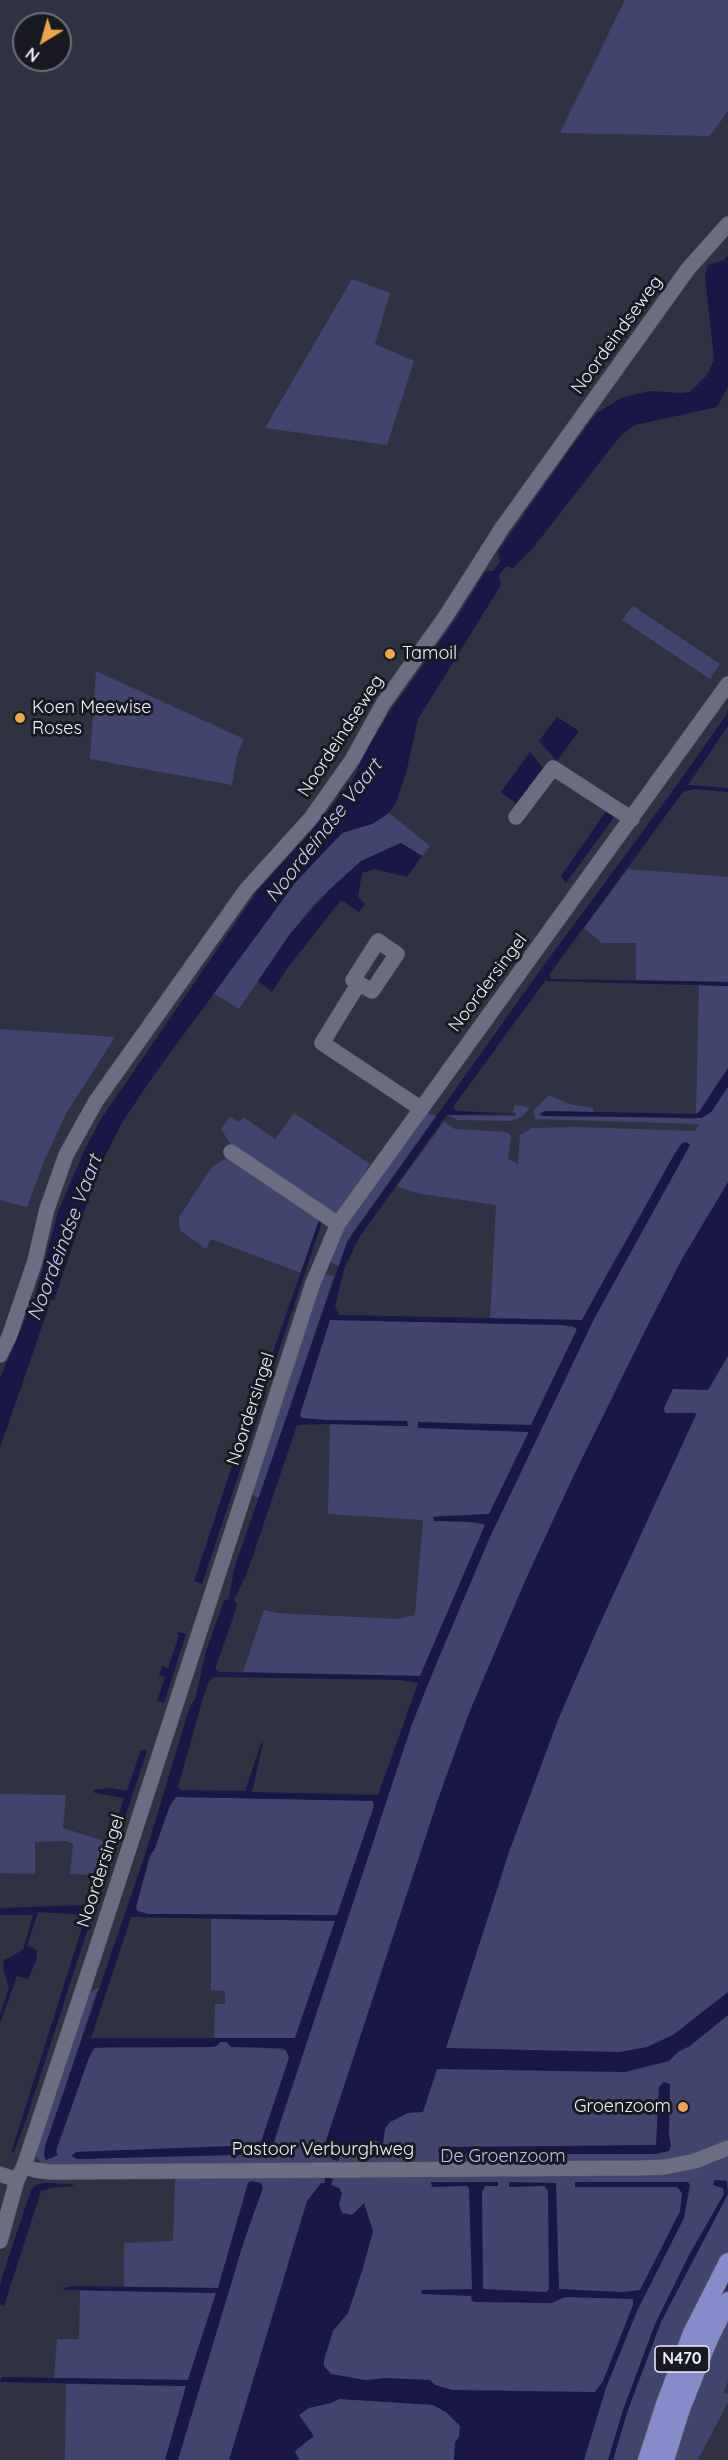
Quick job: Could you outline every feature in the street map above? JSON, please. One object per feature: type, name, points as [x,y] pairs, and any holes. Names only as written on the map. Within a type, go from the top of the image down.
[{"type":"main road","name":"N470","points":[[647,2460],[692,2333],[728,2262]]},
{"type":"main road","name":"N470","points":[[665,2460],[681,2409],[709,2339],[728,2301]]},
{"type":"street","name":"Noordeindseweg","points":[[0,1355],[9,1337],[35,1261],[47,1209],[66,1155],[96,1101],[246,890],[298,833],[342,774],[383,704],[452,606],[502,528],[683,277],[722,242],[728,224]]},
{"type":"street","name":"Noordersingel","points":[[0,2241],[20,2173],[313,1283],[338,1224],[728,684]]},
{"type":"street","points":[[516,817],[553,768],[632,819]]},
{"type":"street","points":[[358,983],[322,1043],[420,1108]]},
{"type":"street","points":[[231,1152],[338,1224]]},
{"type":"street","name":"Pastoor Verburghweg","points":[[0,2175],[35,2170],[51,2172],[665,2167],[685,2163],[728,2148]]},
{"type":"green space","points":[[625,0],[728,0],[728,111],[710,136],[560,133]]},
{"type":"green space","points":[[352,279],[390,293],[375,344],[414,361],[387,445],[265,428]]},
{"type":"green space","points":[[633,606],[720,664],[710,679],[622,620]]},
{"type":"green space","points":[[96,671],[244,739],[237,755],[232,785],[90,759]]},
{"type":"green space","points":[[389,813],[430,846],[422,856],[401,843],[361,861],[313,905],[290,934],[239,1009],[213,993],[295,883],[330,844],[346,830],[372,824]]},
{"type":"green space","points":[[628,869],[728,877],[728,982],[636,980],[636,943],[602,943],[584,928]]},
{"type":"green space","points":[[699,985],[728,986],[728,1068],[696,1114]]},
{"type":"green space","points":[[0,1029],[115,1037],[67,1112],[44,1161],[27,1207],[0,1200]]},
{"type":"green space","name":"De Groenzoom","points":[[728,1078],[728,2254],[643,2460],[171,2460],[248,2183],[218,2288],[124,2287],[124,2243],[173,2241],[175,2177],[42,2164],[35,2154],[50,2100],[56,2097],[60,2082],[57,2078],[86,1994],[101,1987],[96,1993],[44,2153],[52,2159],[55,2155],[88,2060],[95,2048],[212,2047],[220,2042],[227,2042],[229,2045],[286,2050],[289,2058],[260,2145],[76,2152],[74,2156],[78,2159],[267,2154],[395,1753],[498,1507],[623,1244],[582,1320],[490,1319],[496,1205],[416,1193],[397,1186],[444,1122],[455,1129],[507,1132],[511,1136],[508,1159],[518,1164],[520,1135],[532,1128],[576,1127],[695,1131],[699,1124],[535,1119],[534,1110],[549,1095],[569,1104],[593,1108],[593,1112],[545,1111],[695,1119]]},
{"type":"green space","points":[[515,1105],[530,1107],[523,1116],[511,1121],[458,1120],[447,1115],[516,1116],[513,1112]]},
{"type":"green space","points":[[294,1113],[370,1164],[358,1186],[336,1213],[333,1214],[233,1148],[221,1129],[230,1117],[240,1122],[243,1117],[275,1139]]},
{"type":"green space","points":[[427,1113],[436,1116],[351,1235],[339,1267],[328,1260],[338,1236],[419,1118]]},
{"type":"green space","points":[[231,1159],[322,1222],[319,1221],[301,1273],[211,1239],[206,1249],[180,1230],[179,1217],[212,1167],[223,1160]]},
{"type":"green space","points":[[322,1274],[334,1276],[259,1498],[251,1493]]},
{"type":"green space","points":[[330,1320],[562,1325],[577,1328],[531,1425],[485,1429],[529,1431],[489,1514],[434,1516],[485,1525],[420,1676],[243,1672],[264,1610],[276,1613],[398,1619],[415,1615],[423,1520],[328,1514],[330,1424],[408,1426],[301,1418],[300,1414]]},
{"type":"green space","points":[[0,1794],[66,1795],[63,1828],[110,1843],[102,1870],[107,1871],[108,1876],[70,1874],[73,1844],[66,1841],[35,1842],[35,1874],[0,1873]]},
{"type":"green space","points":[[176,1797],[373,1800],[375,1806],[337,1916],[148,1914],[137,1911],[136,1907],[149,1861],[170,1805]]},
{"type":"green space","points":[[211,1919],[335,1921],[295,2038],[214,2038],[215,2004],[225,2004],[225,1991],[211,1990]]},
{"type":"green space","points":[[80,2290],[216,2293],[188,2380],[54,2378],[57,2339],[79,2339]]},
{"type":"green space","points":[[728,2307],[728,2381],[724,2392],[728,2394],[728,2402],[698,2460],[668,2460]]},
{"type":"green space","points":[[66,2384],[187,2386],[165,2460],[65,2460]]},
{"type":"water","name":"Noordeindse Vaart","points":[[728,255],[728,387],[717,407],[635,425],[621,435],[533,548],[513,568],[506,566],[499,575],[501,585],[418,719],[406,773],[395,805],[389,813],[372,824],[342,833],[295,883],[154,1075],[123,1121],[100,1166],[54,1300],[43,1299],[41,1305],[48,1309],[0,1448],[0,1378],[35,1296],[58,1212],[85,1149],[101,1119],[258,890],[310,833],[354,778],[364,754],[389,713],[458,616],[486,571],[493,571],[500,562],[498,551],[591,420],[597,413],[621,398],[649,391],[690,392],[707,375],[714,360],[705,275],[708,265],[724,260]]},
{"type":"water","points":[[728,708],[728,726],[688,785],[728,788],[728,792],[695,789],[683,792],[549,975],[551,979],[728,982],[728,986],[545,981],[453,1107],[457,1111],[517,1114],[447,1115],[360,1236],[344,1269],[335,1307],[339,1315],[582,1320],[675,1153],[682,1143],[687,1142],[690,1145],[594,1319],[490,1537],[435,1667],[412,1724],[272,2148],[267,2154],[77,2159],[71,2156],[76,2152],[260,2145],[289,2058],[286,2050],[282,2048],[231,2047],[227,2042],[220,2042],[217,2046],[212,2047],[107,2047],[95,2048],[91,2052],[58,2144],[56,2152],[58,2155],[46,2160],[45,2146],[144,1858],[190,1706],[195,1700],[206,1651],[224,1601],[229,1599],[234,1569],[347,1242],[536,976],[727,714]],"holes":[[[330,1320],[562,1325],[574,1326],[577,1330],[531,1425],[418,1422],[418,1428],[529,1432],[489,1514],[433,1517],[434,1521],[478,1522],[485,1525],[420,1676],[219,1672],[216,1670],[235,1612],[237,1604],[234,1600],[247,1573],[297,1425],[408,1426],[407,1421],[325,1420],[301,1418],[300,1414]],[[214,1677],[400,1680],[418,1683],[378,1795],[252,1792],[263,1743],[261,1743],[245,1791],[181,1790],[178,1787],[209,1681]],[[176,1797],[373,1801],[374,1806],[337,1915],[148,1914],[137,1911],[136,1907],[150,1854],[154,1851],[170,1805]],[[131,1917],[335,1921],[295,2038],[91,2038]]]},
{"type":"water","points":[[557,717],[579,731],[557,761],[539,741]]},
{"type":"water","points":[[530,752],[543,768],[517,804],[501,792]]},
{"type":"water","points":[[609,807],[617,813],[566,883],[561,876]]},
{"type":"water","points":[[401,843],[422,856],[407,877],[374,869],[362,873],[358,897],[365,904],[359,912],[341,900],[286,970],[272,992],[258,981],[290,934],[329,890],[361,861]]},
{"type":"water","points":[[728,1068],[728,1087],[711,1112],[702,1118],[542,1116],[539,1114],[545,1111],[696,1114]]},
{"type":"water","points":[[728,1182],[728,1356],[708,1390],[673,1389],[664,1408],[665,1413],[695,1413],[696,1415],[558,1720],[509,1852],[446,2048],[620,2052],[647,2047],[673,2035],[728,1992],[728,2015],[669,2061],[625,2072],[437,2069],[423,2112],[408,2113],[390,2122],[385,2129],[383,2143],[372,2140],[355,2152],[340,2156],[338,2161],[331,2159],[333,2154],[328,2150],[326,2141],[437,1802],[469,1713],[525,1581],[572,1479],[682,1259]]},
{"type":"water","points":[[319,1220],[322,1222],[269,1377],[265,1375]]},
{"type":"water","points":[[261,1391],[266,1392],[202,1584],[194,1581],[245,1427],[248,1427]]},
{"type":"water","points":[[177,1632],[186,1634],[163,1703],[157,1701],[165,1677],[159,1675],[162,1666],[168,1668],[179,1636]]},
{"type":"water","points":[[141,1750],[147,1750],[107,1871],[102,1872],[124,1798],[95,1793],[93,1790],[110,1788],[127,1791]]},
{"type":"water","points":[[97,1884],[101,1885],[101,1888],[26,2120],[14,2152],[11,2153],[86,1915],[38,1912],[27,1946],[37,1950],[37,1958],[28,1979],[17,1976],[0,2023],[0,2014],[9,1988],[3,1969],[4,1960],[23,1950],[33,1915],[0,1915],[0,1908],[89,1905]]},
{"type":"water","points":[[664,2082],[670,2084],[669,2134],[671,2146],[669,2151],[656,2154],[443,2154],[438,2152],[439,2147],[656,2145],[659,2087]]},
{"type":"water","points":[[326,2177],[333,2179],[331,2185],[339,2188],[342,2193],[339,2205],[342,2213],[352,2215],[364,2203],[373,2231],[348,2313],[333,2331],[324,2360],[324,2366],[331,2374],[365,2380],[386,2378],[430,2380],[435,2385],[452,2390],[595,2392],[603,2381],[633,2305],[633,2299],[565,2297],[552,2303],[474,2302],[471,2296],[422,2294],[421,2290],[472,2289],[469,2188],[467,2186],[432,2187],[431,2182],[498,2182],[498,2186],[485,2186],[482,2192],[483,2289],[546,2292],[549,2289],[548,2191],[544,2186],[509,2187],[509,2182],[556,2183],[559,2289],[621,2292],[640,2290],[680,2211],[682,2193],[677,2187],[575,2187],[575,2182],[688,2182],[690,2185],[684,2218],[637,2311],[606,2388],[584,2460],[454,2460],[455,2442],[459,2437],[460,2426],[446,2412],[433,2405],[339,2399],[309,2408],[299,2415],[314,2436],[295,2451],[299,2460],[229,2460],[307,2201],[321,2183],[324,2183]]},
{"type":"water","points":[[715,2180],[727,2181],[728,2194],[661,2322],[628,2410],[613,2460],[608,2460],[623,2410],[655,2324],[689,2255],[724,2194],[723,2188],[713,2185]]},
{"type":"water","points":[[251,2181],[261,2183],[263,2188],[244,2241],[178,2460],[165,2460],[186,2386],[0,2382],[2,2377],[188,2380],[216,2293],[64,2290],[63,2288],[74,2286],[218,2288],[248,2183]]},
{"type":"water","points":[[45,2183],[74,2186],[41,2191],[4,2306],[0,2304],[0,2285],[31,2190],[36,2185]]},
{"type":"place","name":"Tamoil","points":[[390,654]]},
{"type":"place","name":"Koen Meewise Roses","points":[[20,718]]},
{"type":"place","name":"Groenzoom","points":[[683,2107]]}]
